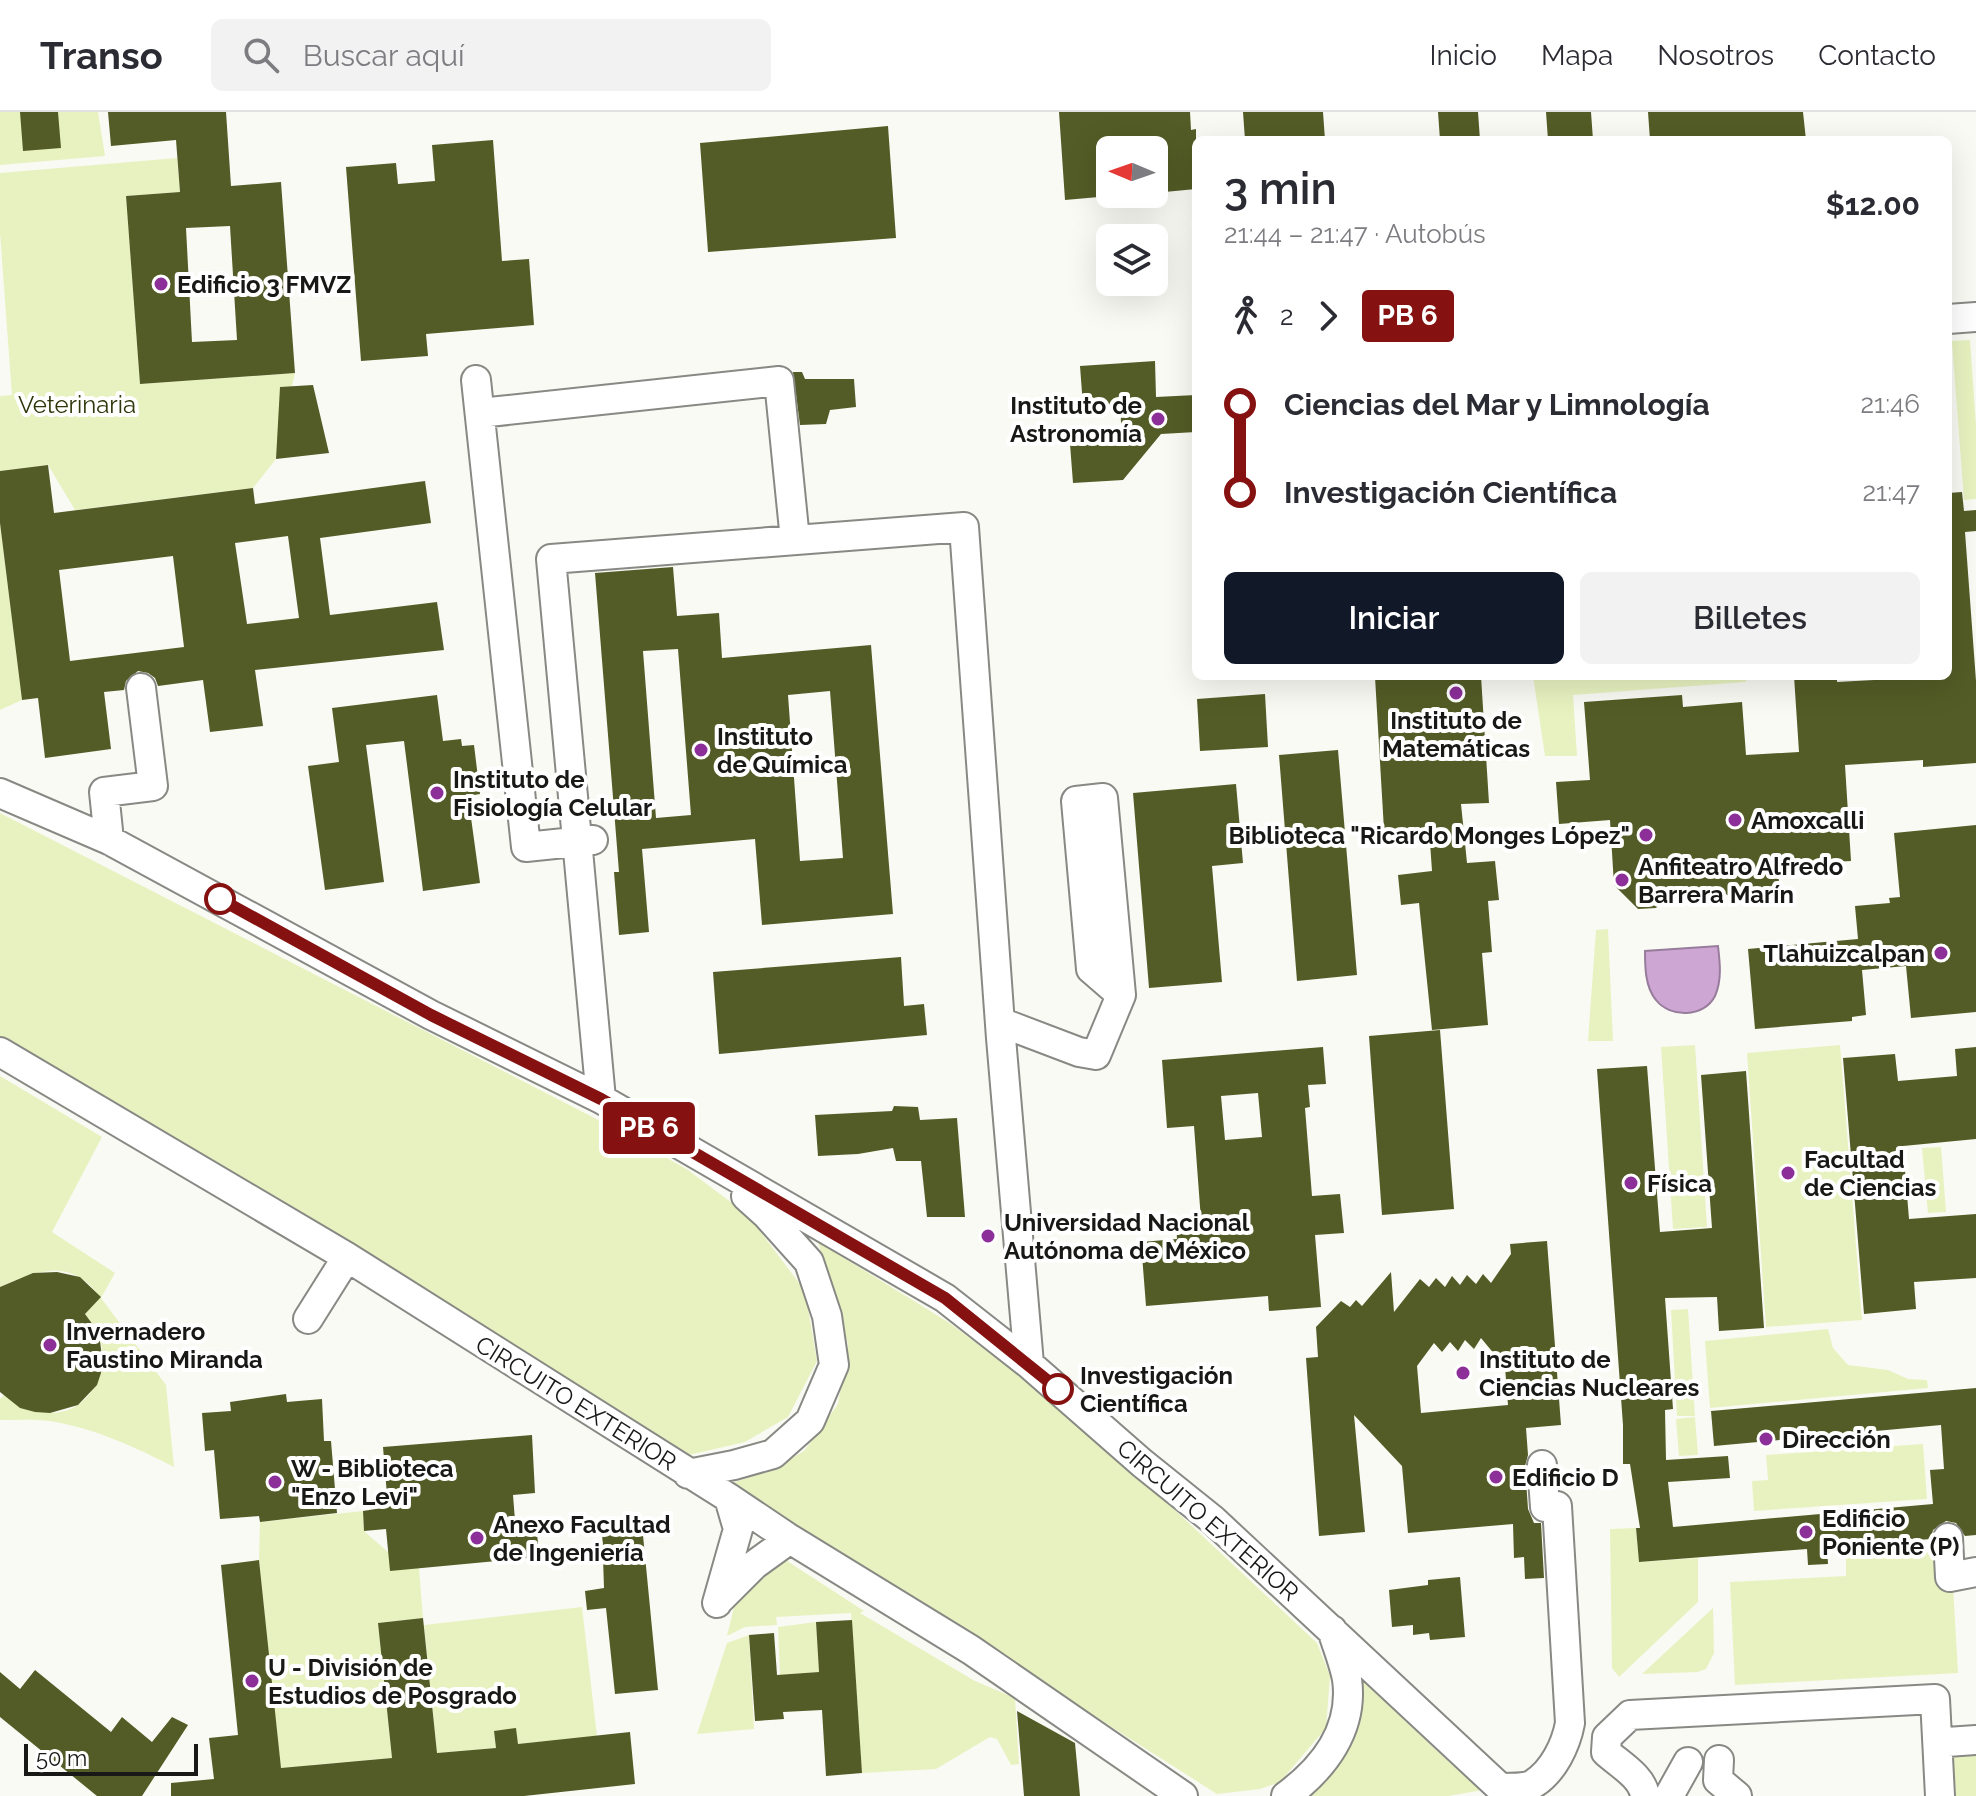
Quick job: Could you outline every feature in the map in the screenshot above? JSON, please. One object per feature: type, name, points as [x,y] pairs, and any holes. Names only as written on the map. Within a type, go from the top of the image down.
[{"type":"street","points":[[1952,319],[1976,317]]},
{"type":"street","points":[[476,380],[526,847],[576,842]]},
{"type":"street","points":[[480,413],[779,381],[795,540]]},
{"type":"street","points":[[601,1099],[551,559],[964,527],[1000,1022],[1029,1364]]},
{"type":"street","points":[[109,840],[104,792],[153,786],[141,688]]},
{"type":"street","name":"CIRCUITO EXTERIOR","points":[[0,793],[109,840],[431,1015],[601,1099],[945,1298],[1029,1364],[1142,1463],[1213,1520],[1505,1792]]},
{"type":"street","points":[[1000,1022],[1079,1052],[1096,1055],[1121,995],[1103,798],[1076,801],[1091,969],[1121,995]]},
{"type":"street","name":"CIRCUITO EXTERIOR","points":[[0,1052],[347,1257],[790,1539],[971,1650],[1183,1796]]},
{"type":"street","points":[[688,1474],[773,1454],[810,1421],[834,1365],[827,1316],[809,1262],[766,1214],[699,1157]]},
{"type":"street","points":[[308,1319],[347,1257]]},
{"type":"street","points":[[1505,1792],[1530,1786],[1541,1776],[1561,1750],[1570,1723],[1557,1506],[1545,1507],[1542,1465]]},
{"type":"street","points":[[729,1498],[738,1529],[717,1603],[754,1565],[790,1539]]},
{"type":"street","points":[[1948,1538],[1950,1577],[1976,1572]]},
{"type":"street","points":[[1286,1796],[1306,1781],[1330,1754],[1342,1731],[1348,1704],[1347,1677],[1331,1628]]},
{"type":"street","points":[[1645,1796],[1635,1776],[1606,1752],[1607,1737],[1630,1715],[1935,1699],[1940,1796]]},
{"type":"street","points":[[1938,1747],[1947,1742],[1976,1740]]},
{"type":"street","points":[[1719,1760],[1718,1780],[1737,1796]]},
{"type":"street","points":[[1669,1796],[1688,1762]]},
{"type":"green space","points":[[0,112],[98,112],[105,156],[0,165]]},
{"type":"green space","name":"Veterinaria","points":[[177,158],[180,192],[126,196],[140,384],[295,373],[276,459],[253,488],[75,510],[48,465],[0,471],[0,396],[12,395],[0,233],[0,173]]},
{"type":"green space","points":[[1970,340],[1976,425],[1976,499],[1964,500],[1952,341]]},
{"type":"green space","points":[[0,523],[22,700],[0,710]]},
{"type":"green space","points":[[1534,680],[1747,680],[1573,695],[1577,756],[1545,756]]},
{"type":"green space","points":[[0,813],[616,1129],[688,1170],[748,1215],[805,1291],[817,1361],[788,1417],[745,1442],[689,1455],[0,1038]]},
{"type":"green space","points":[[1608,929],[1613,1041],[1588,1041],[1596,930]]},
{"type":"green space","points":[[1695,1045],[1707,1227],[1673,1229],[1661,1047]]},
{"type":"green space","points":[[1840,1045],[1862,1320],[1766,1327],[1747,1053]]},
{"type":"green space","points":[[0,1076],[102,1137],[52,1232],[115,1273],[101,1298],[166,1385],[174,1467],[82,1428],[44,1420],[0,1420],[0,1399],[4,1395],[51,1413],[77,1405],[94,1386],[102,1361],[102,1348],[99,1335],[85,1314],[100,1297],[85,1281],[62,1271],[51,1271],[30,1275],[0,1287]]},
{"type":"green space","points":[[1941,1147],[1946,1212],[1928,1213],[1922,1148]]},
{"type":"green space","points":[[818,1242],[948,1322],[1047,1395],[1317,1643],[1330,1676],[1326,1728],[1280,1782],[1260,1789],[1217,1794],[729,1484],[772,1470],[804,1451],[838,1404],[848,1344]]},
{"type":"green space","points":[[1688,1309],[1695,1416],[1677,1416],[1671,1310]]},
{"type":"green space","points":[[1828,1329],[1833,1348],[1848,1365],[1888,1370],[1908,1379],[1927,1380],[1928,1388],[1710,1408],[1705,1341]]},
{"type":"green space","points":[[1695,1417],[1698,1455],[1679,1456],[1676,1419]]},
{"type":"green space","points":[[1923,1444],[1927,1499],[1754,1511],[1752,1481],[1768,1480],[1766,1455]]},
{"type":"green space","points":[[363,1511],[364,1531],[388,1552],[419,1568],[423,1618],[378,1623],[392,1758],[312,1765],[310,1787],[283,1790],[259,1560],[260,1522]]},
{"type":"green space","points":[[1636,1528],[1639,1562],[1698,1558],[1698,1602],[1619,1677],[1612,1668],[1610,1529]]},
{"type":"green space","points":[[1951,1551],[1958,1673],[1735,1685],[1730,1582],[1846,1576],[1846,1557]]},
{"type":"green space","points":[[781,1557],[864,1611],[860,1613],[975,1681],[1015,1698],[1019,1764],[1011,1765],[997,1739],[990,1737],[936,1769],[862,1773],[851,1613],[776,1617],[777,1625],[745,1627],[727,1636],[737,1595]]},
{"type":"green space","points":[[582,1607],[597,1736],[518,1744],[516,1729],[494,1731],[496,1748],[437,1753],[424,1625]]},
{"type":"green space","points":[[1713,1608],[1714,1653],[1706,1669],[1642,1674]]},
{"type":"green space","points":[[816,1622],[819,1672],[780,1675],[778,1627]]},
{"type":"green space","points":[[749,1635],[754,1729],[697,1734],[727,1643]]},
{"type":"green space","points":[[1361,1679],[1483,1790],[1448,1796],[1306,1796],[1357,1723]]},
{"type":"green space","points":[[1976,1754],[1976,1796],[1956,1796],[1953,1756]]},
{"type":"shaded area","points":[[1718,946],[1719,984],[1710,1003],[1687,1013],[1670,1010],[1656,1000],[1648,983],[1645,951]]},
{"type":"building","points":[[20,112],[58,112],[61,148],[23,151]]},
{"type":"building","name":"Edificio 3 FMVZ","points":[[108,112],[226,112],[231,186],[281,182],[295,373],[140,384],[126,196],[180,192],[176,140],[111,146]],"holes":[[[230,226],[237,340],[192,342],[186,228]]]},
{"type":"building","points":[[1059,112],[1190,112],[1191,130],[1196,129],[1196,136],[1192,136],[1192,189],[1168,192],[1168,136],[1096,136],[1096,197],[1065,200]]},
{"type":"building","points":[[1243,112],[1323,112],[1325,136],[1245,136]]},
{"type":"building","points":[[1438,112],[1478,112],[1480,136],[1440,136]]},
{"type":"building","points":[[1546,112],[1591,112],[1593,136],[1548,136]]},
{"type":"building","points":[[1648,112],[1803,112],[1806,136],[1650,136]]},
{"type":"building","points":[[888,126],[896,238],[708,252],[700,143]]},
{"type":"building","points":[[493,140],[502,261],[529,259],[534,325],[426,334],[428,356],[361,361],[346,167],[396,163],[398,184],[435,181],[432,145]]},
{"type":"building","name":"Instituto de Astronomía","points":[[1155,361],[1156,397],[1192,395],[1192,432],[1161,434],[1123,480],[1073,483],[1070,444],[1122,440],[1120,404],[1083,406],[1080,366]]},
{"type":"building","points":[[793,372],[802,372],[805,379],[854,379],[856,407],[830,410],[826,424],[800,425]]},
{"type":"building","points":[[313,385],[329,453],[276,459],[280,387]]},
{"type":"building","points":[[48,465],[54,513],[253,488],[255,504],[425,481],[431,523],[320,538],[330,615],[437,602],[444,650],[255,670],[263,726],[210,732],[203,680],[158,686],[155,678],[138,671],[126,681],[124,690],[104,692],[111,749],[45,758],[38,698],[22,700],[0,523],[0,471]],"holes":[[[288,536],[299,618],[247,624],[235,543]],[[173,556],[184,647],[70,661],[59,570]]]},
{"type":"building","points":[[1962,492],[1964,511],[1976,510],[1976,531],[1965,532],[1976,681],[1976,763],[1923,767],[1923,760],[1845,765],[1851,861],[1778,865],[1780,902],[1739,904],[1718,888],[1671,891],[1656,908],[1638,909],[1614,885],[1610,820],[1559,824],[1556,782],[1590,780],[1584,702],[1682,695],[1683,707],[1742,702],[1746,755],[1799,752],[1794,680],[1952,680],[1952,493]]},
{"type":"building","points":[[673,567],[677,616],[719,613],[722,658],[871,645],[893,914],[762,925],[755,839],[642,849],[649,932],[619,935],[614,872],[619,872],[595,573]],"holes":[[[678,649],[691,815],[656,818],[643,651]],[[830,691],[843,858],[800,861],[788,695]]]},
{"type":"building","points":[[1375,680],[1481,680],[1489,803],[1461,804],[1467,863],[1495,861],[1499,900],[1488,901],[1492,952],[1482,953],[1488,1025],[1432,1030],[1419,903],[1401,905],[1398,875],[1432,871],[1429,828],[1384,830]]},
{"type":"building","points":[[1265,694],[1268,747],[1200,751],[1197,699]]},
{"type":"building","points":[[437,695],[443,741],[461,739],[462,746],[474,745],[480,794],[468,796],[480,883],[423,891],[404,741],[366,745],[384,882],[325,890],[308,766],[339,762],[332,708]]},
{"type":"building","points":[[1338,750],[1357,975],[1297,981],[1279,755]]},
{"type":"building","points":[[1236,784],[1243,863],[1212,866],[1222,982],[1149,988],[1133,793]]},
{"type":"building","points":[[1976,825],[1976,1012],[1911,1018],[1906,966],[1862,970],[1866,1015],[1852,1017],[1852,1021],[1755,1029],[1748,949],[1858,939],[1855,906],[1890,903],[1889,898],[1900,897],[1894,833]]},
{"type":"building","points":[[901,957],[904,1006],[924,1004],[927,1035],[719,1054],[713,972]]},
{"type":"building","points":[[1440,1030],[1454,1209],[1382,1215],[1369,1036]]},
{"type":"building","points":[[1323,1047],[1326,1084],[1308,1085],[1310,1107],[1305,1108],[1312,1196],[1340,1194],[1344,1233],[1315,1235],[1321,1307],[1269,1311],[1268,1296],[1146,1306],[1141,1242],[1177,1239],[1176,1222],[1201,1220],[1194,1126],[1167,1128],[1162,1060]],"holes":[[[1258,1093],[1262,1137],[1225,1140],[1221,1096]]]},
{"type":"building","points":[[1976,1047],[1976,1139],[1903,1146],[1909,1219],[1976,1214],[1976,1278],[1914,1282],[1916,1309],[1864,1314],[1843,1058],[1895,1054],[1898,1081],[1957,1076],[1955,1049]]},
{"type":"building","points":[[1647,1066],[1660,1232],[1712,1228],[1701,1075],[1746,1071],[1764,1328],[1719,1331],[1717,1297],[1665,1298],[1673,1409],[1665,1410],[1666,1460],[1728,1456],[1730,1478],[1668,1482],[1673,1527],[1933,1504],[1930,1470],[1944,1469],[1941,1425],[1714,1446],[1711,1411],[1976,1388],[1976,1535],[1965,1536],[1956,1523],[1946,1521],[1933,1530],[1931,1539],[1827,1547],[1828,1564],[1808,1565],[1807,1549],[1639,1562],[1636,1528],[1640,1528],[1630,1464],[1623,1464],[1623,1425],[1597,1069]]},
{"type":"building","points":[[894,1106],[918,1107],[920,1120],[957,1118],[965,1217],[927,1217],[921,1161],[896,1161],[893,1148],[818,1156],[815,1115],[892,1111]]},
{"type":"building","points":[[1547,1241],[1561,1425],[1526,1428],[1528,1455],[1525,1466],[1528,1509],[1534,1523],[1541,1523],[1544,1578],[1525,1579],[1524,1557],[1514,1558],[1513,1524],[1408,1533],[1402,1466],[1354,1415],[1365,1532],[1319,1536],[1306,1358],[1318,1357],[1316,1327],[1341,1301],[1350,1307],[1356,1300],[1362,1306],[1391,1272],[1394,1312],[1420,1279],[1429,1287],[1436,1278],[1445,1287],[1452,1276],[1460,1285],[1467,1275],[1476,1284],[1483,1274],[1491,1283],[1511,1254],[1510,1244]],"holes":[[[1481,1338],[1505,1367],[1508,1405],[1421,1413],[1417,1366],[1434,1343],[1442,1352],[1450,1342],[1458,1351],[1465,1340],[1474,1349]]]},
{"type":"building","name":"Invernadero Faustino Miranda","points":[[57,1272],[80,1277],[101,1297],[85,1314],[99,1333],[101,1373],[97,1385],[78,1405],[50,1413],[35,1412],[20,1408],[0,1392],[0,1287],[33,1273]]},
{"type":"building","name":"W - Biblioteca \"Enzo Levi\"","points":[[286,1394],[287,1402],[322,1399],[324,1441],[331,1441],[337,1513],[260,1522],[259,1516],[220,1519],[214,1450],[205,1451],[202,1413],[231,1411],[230,1402]]},
{"type":"building","points":[[532,1435],[535,1493],[513,1495],[516,1533],[537,1532],[539,1557],[390,1571],[386,1529],[364,1531],[363,1511],[388,1507],[383,1447]]},
{"type":"building","points":[[642,1525],[658,1690],[615,1694],[606,1608],[587,1610],[585,1591],[604,1588],[602,1528]]},
{"type":"building","points":[[259,1560],[281,1768],[392,1758],[378,1623],[423,1618],[437,1753],[496,1748],[494,1731],[516,1728],[518,1744],[630,1732],[635,1784],[524,1796],[171,1796],[171,1783],[214,1779],[209,1738],[238,1735],[221,1565]]},
{"type":"building","points":[[1460,1577],[1465,1637],[1430,1640],[1429,1633],[1413,1635],[1413,1625],[1392,1627],[1389,1590],[1428,1585],[1428,1580]]},
{"type":"building","points":[[852,1620],[862,1773],[826,1776],[822,1710],[783,1712],[784,1719],[755,1721],[749,1635],[774,1633],[777,1675],[819,1672],[816,1622]]},
{"type":"building","points":[[35,1670],[111,1732],[122,1717],[152,1742],[172,1717],[188,1725],[142,1796],[97,1796],[0,1717],[0,1672],[20,1689]]},
{"type":"building","points":[[1017,1711],[1075,1743],[1080,1796],[1024,1796]]},
{"type":"bus line","points":[[220,899],[431,1015],[601,1099],[945,1298],[1058,1389]]},
{"type":"place","name":"Edificio 3 FMVZ","points":[[161,284]]},
{"type":"place","name":"Instituto de Astronomía","points":[[1158,419]]},
{"type":"place","name":"Instituto de Matemáticas","points":[[1456,693]]},
{"type":"place","name":"Instituto de Química","points":[[701,750]]},
{"type":"place","name":"Instituto de Fisiología Celular","points":[[437,793]]},
{"type":"place","name":"Amoxcalli","points":[[1735,820]]},
{"type":"place","name":"Biblioteca \"Ricardo Monges López\"","points":[[1646,835]]},
{"type":"place","name":"Anfiteatro Alfredo Barrera Marín","points":[[1622,880]]},
{"type":"place","name":"Tlahuizcalpan","points":[[1941,953]]},
{"type":"place","name":"Facultad de Ciencias","points":[[1788,1173]]},
{"type":"place","name":"Física","points":[[1631,1183]]},
{"type":"place","name":"Universidad Nacional Autónoma de México","points":[[988,1236]]},
{"type":"place","name":"Invernadero Faustino Miranda","points":[[50,1345]]},
{"type":"place","name":"Instituto de Ciencias Nucleares","points":[[1463,1373]]},
{"type":"place","name":"Investigación Científica","points":[[1058,1389]]},
{"type":"place","name":"Dirección","points":[[1766,1439]]},
{"type":"place","name":"Edificio D","points":[[1496,1477]]},
{"type":"place","name":"W - Biblioteca \"Enzo Levi\"","points":[[275,1482]]},
{"type":"place","name":"Edificio Poniente (P)","points":[[1806,1532]]},
{"type":"place","name":"Anexo Facultad de Ingeniería","points":[[477,1538]]},
{"type":"place","name":"U - División de Estudios de Posgrado","points":[[252,1681]]}]
